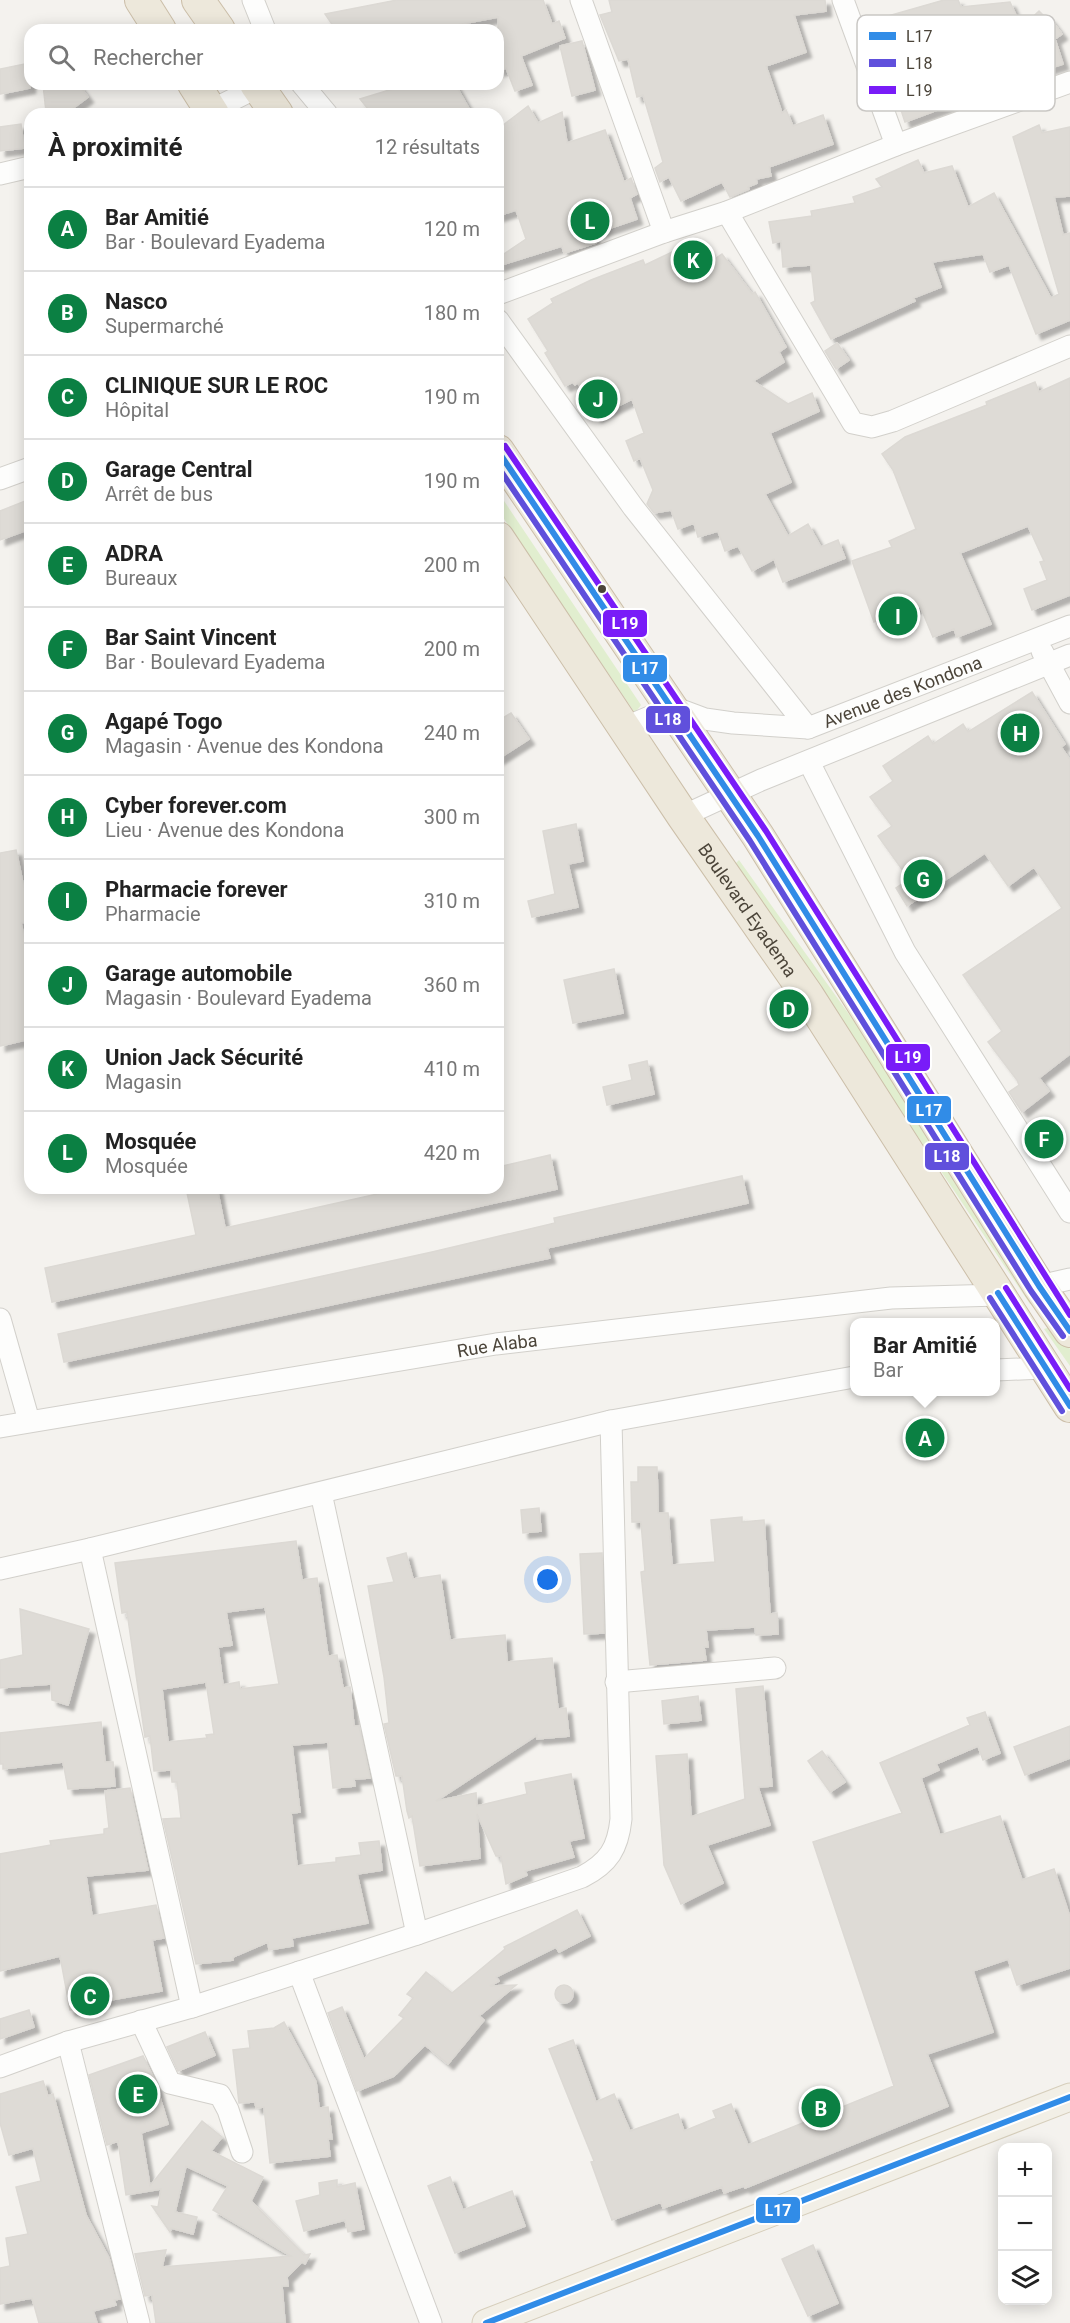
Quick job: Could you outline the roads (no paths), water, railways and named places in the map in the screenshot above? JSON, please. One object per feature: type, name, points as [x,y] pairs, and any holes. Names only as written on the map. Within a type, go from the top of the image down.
[{"type":"highway","points":[[141,0],[156,24]]},
{"type":"highway","points":[[198,0],[215,24]]},
{"type":"highway","points":[[197,90],[206,108]]},
{"type":"highway","points":[[260,90],[273,108]]},
{"type":"highway","points":[[504,460],[614,627],[673,707],[758,836],[1039,1286],[1070,1331]]},
{"type":"highway","name":"Boulevard Eyadema","points":[[504,547],[626,727],[683,816],[808,996],[1043,1368],[1070,1406]]},
{"type":"highway","points":[[713,859],[758,836]]},
{"type":"main road","points":[[486,2323],[1070,2097]]},
{"type":"street","points":[[253,0],[263,24]]},
{"type":"street","points":[[582,0],[664,232]]},
{"type":"street","points":[[843,0],[857,38]]},
{"type":"street","points":[[1055,87],[1070,82]]},
{"type":"street","points":[[218,108],[250,90]]},
{"type":"street","points":[[307,90],[322,108]]},
{"type":"street","points":[[884,111],[896,145]]},
{"type":"street","points":[[504,292],[664,232],[727,212],[896,145],[990,111]]},
{"type":"street","points":[[0,174],[24,169]]},
{"type":"street","points":[[727,212],[853,423],[872,427],[892,421],[1070,346]]},
{"type":"street","points":[[504,328],[633,507],[808,728]]},
{"type":"street","points":[[0,479],[24,470]]},
{"type":"street","name":"Avenue des Kondona","points":[[673,707],[705,718],[733,723],[808,728],[1070,626]]},
{"type":"street","points":[[1037,639],[1047,664],[1070,703]]},
{"type":"street","name":"Avenue des Kondona","points":[[683,816],[1070,655]]},
{"type":"street","points":[[626,727],[673,707]]},
{"type":"street","points":[[809,762],[905,952],[1070,1212]]},
{"type":"street","points":[[1039,1286],[1070,1279]]},
{"type":"street","name":"Rue Alaba","points":[[0,1426],[496,1344],[891,1298],[999,1295]]},
{"type":"street","points":[[0,1319],[29,1421]]},
{"type":"street","points":[[1000,1370],[1043,1368]]},
{"type":"street","points":[[0,1569],[611,1421],[850,1378]]},
{"type":"street","points":[[0,2067],[68,2042],[192,2007],[417,1934],[582,1877],[606,1862],[619,1838],[621,1819],[611,1421]]},
{"type":"street","points":[[321,1493],[417,1934]]},
{"type":"street","points":[[90,1549],[192,2007]]},
{"type":"street","points":[[616,1682],[775,1668]]},
{"type":"street","points":[[299,1972],[431,2323]]},
{"type":"street","points":[[141,2021],[170,2083],[220,2095],[228,2110],[242,2152]]},
{"type":"street","points":[[68,2042],[139,2323]]},
{"type":"place","name":"Mosquée","points":[[590,221]]},
{"type":"place","name":"Union Jack Sécurité","points":[[693,260]]},
{"type":"place","name":"Garage automobile","points":[[598,399]]},
{"type":"place","name":"Pharmacie forever","points":[[898,616]]},
{"type":"place","name":"Cyber forever.com","points":[[1020,733]]},
{"type":"place","name":"Agapé Togo","points":[[923,879]]},
{"type":"place","name":"Garage Central","points":[[789,1009]]},
{"type":"place","name":"Bar Saint Vincent","points":[[1044,1139]]},
{"type":"place","name":"Bar Amitié","points":[[925,1438]]},
{"type":"place","name":"CLINIQUE SUR LE ROC","points":[[90,1996]]},
{"type":"place","name":"ADRA","points":[[138,2094]]},
{"type":"place","name":"Nasco","points":[[821,2108]]}]
